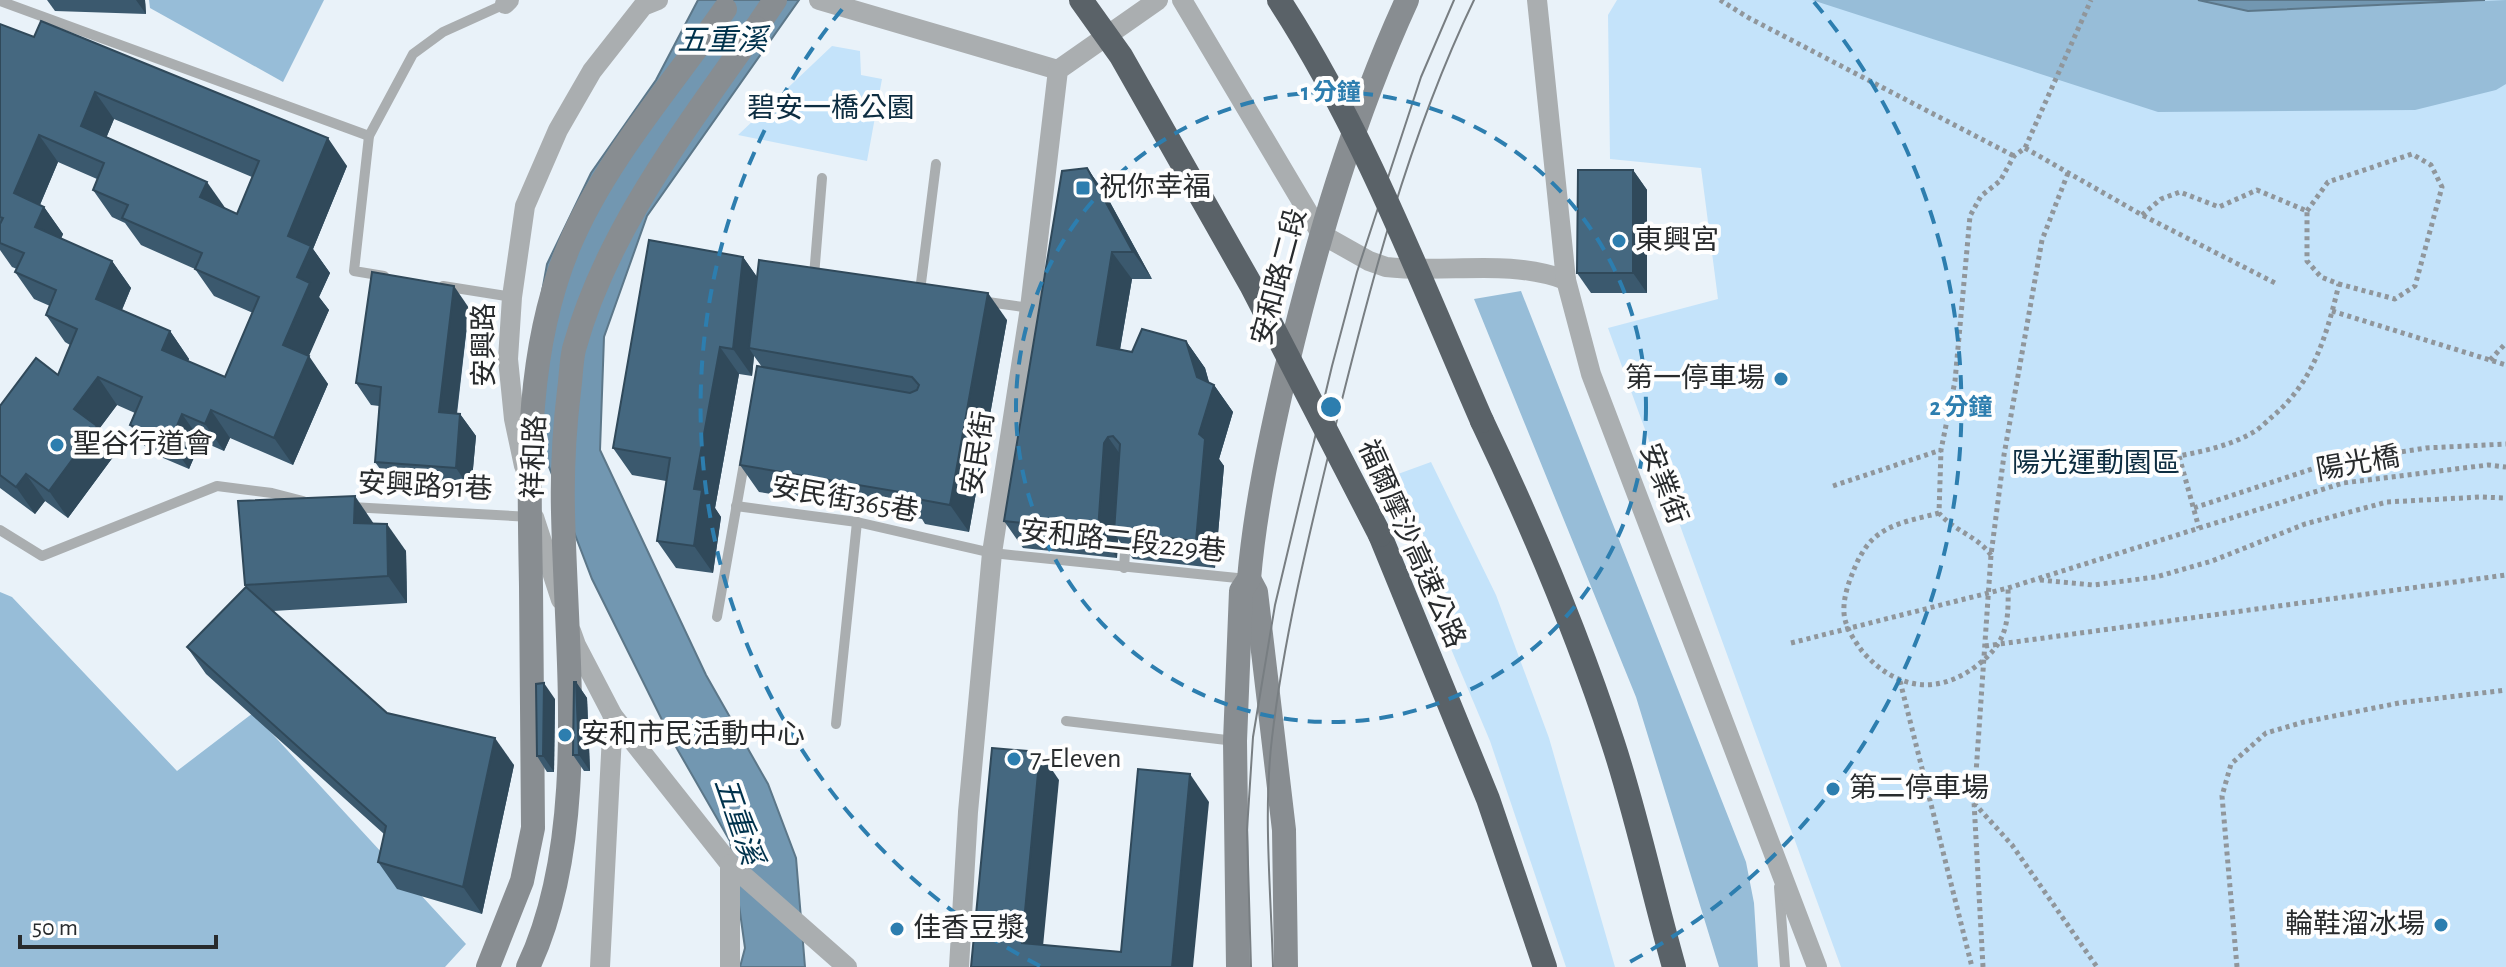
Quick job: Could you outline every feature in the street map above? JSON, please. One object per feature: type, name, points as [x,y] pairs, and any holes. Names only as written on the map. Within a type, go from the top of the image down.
[{"type":"highway","name":"福爾摩沙高速公路","points":[[1081,0],[1121,56],[1251,285],[1380,535],[1488,799],[1545,967]]},
{"type":"highway","points":[[1279,0],[1378,181],[1482,421],[1531,524],[1614,745],[1674,967]]},
{"type":"main road","name":"祥和路","points":[[488,967],[522,881],[533,828],[529,459],[545,320],[569,246],[607,175],[638,127],[731,0]]},
{"type":"main road","name":"祥和路","points":[[528,967],[542,938],[567,826],[569,683],[562,451],[574,351],[602,267],[638,203],[775,0]]},
{"type":"main road","name":"安和路二段","points":[[1238,967],[1235,741],[1241,591],[1249,579],[1272,431],[1321,234],[1382,55],[1407,0]]},
{"type":"main road","name":"安和路二段","points":[[1249,579],[1256,592],[1284,830],[1286,967]]},
{"type":"street","name":"安興路","points":[[658,0],[643,6],[592,71],[558,130],[525,206],[512,297],[508,359],[514,419],[534,517],[576,645],[613,716],[737,870],[847,967]]},
{"type":"street","points":[[819,0],[1058,70],[1158,0]]},
{"type":"street","points":[[1182,0],[1321,234],[1386,267],[1515,267],[1543,271],[1566,280]]},
{"type":"street","name":"安業街","points":[[1537,0],[1566,280],[1591,374],[1817,967]]},
{"type":"street","name":"安民街","points":[[959,967],[968,812],[992,553],[1030,308],[1058,70]]},
{"type":"street","points":[[600,967],[613,716]]},
{"type":"street","points":[[730,967],[737,870]]},
{"type":"lane","points":[[0,1],[369,136]]},
{"type":"lane","points":[[397,278],[354,271],[369,136],[413,54],[443,32],[507,2]]},
{"type":"lane","points":[[920,291],[936,164]]},
{"type":"lane","points":[[814,276],[822,178]]},
{"type":"lane","points":[[800,274],[829,278]]},
{"type":"lane","points":[[426,283],[512,297]]},
{"type":"lane","points":[[905,289],[936,294]]},
{"type":"lane","points":[[967,299],[1030,308]]},
{"type":"lane","points":[[717,617],[748,444]]},
{"type":"lane","name":"安興路91巷","points":[[0,530],[42,556],[217,486],[272,493],[317,505]]},
{"type":"lane","name":"安興路91巷","points":[[332,506],[534,517]]},
{"type":"lane","name":"安民街365巷","points":[[736,506],[857,522],[992,553]]},
{"type":"lane","points":[[836,724],[857,522]]},
{"type":"lane","points":[[1124,568],[1127,526]]},
{"type":"lane","name":"安和路二段229巷","points":[[992,553],[1249,579]]},
{"type":"lane","points":[[1066,721],[1235,741]]},
{"type":"lane","points":[[1778,865],[1785,967]]},
{"type":"path","points":[[1720,0],[2014,156]]},
{"type":"path","points":[[1991,555],[1983,544],[1949,525],[1939,513],[1941,450],[1955,381],[1970,216],[1981,196],[2000,181],[2014,156],[2025,148],[2091,0]]},
{"type":"path","points":[[2025,148],[2142,215],[2277,284]]},
{"type":"path","points":[[2412,154],[2431,165],[2442,187],[2415,286],[2395,299],[2339,284],[2321,277],[2307,261],[2307,211],[2328,182],[2412,154]]},
{"type":"path","points":[[1983,967],[1974,802],[1991,555],[2004,455],[2042,240],[2068,173]]},
{"type":"path","points":[[2142,215],[2161,199],[2180,192],[2219,207],[2257,190],[2307,211]]},
{"type":"path","points":[[2199,528],[2179,456],[2219,448],[2253,433],[2288,403],[2308,377],[2322,346],[2339,284]]},
{"type":"path","points":[[2332,311],[2506,365]]},
{"type":"path","points":[[2490,360],[2506,343]]},
{"type":"path","points":[[2194,508],[2330,463],[2426,448],[2506,444]]},
{"type":"path","points":[[1833,486],[1941,450]]},
{"type":"path","name":"陽光橋","points":[[1791,643],[2008,588],[2343,483],[2488,465],[2506,467]]},
{"type":"path","points":[[2036,579],[2093,585],[2156,577],[2212,561],[2305,524],[2387,502],[2506,498]]},
{"type":"path","points":[[1939,513],[1891,527],[1872,540],[1857,563],[1847,587],[1844,612],[1855,641],[1873,663],[1900,681],[1922,685],[1947,682],[1967,673],[1983,661],[2006,631],[2008,588]]},
{"type":"path","points":[[1985,646],[2506,575]]},
{"type":"path","points":[[1900,681],[1972,967]]},
{"type":"path","points":[[2237,967],[2222,796],[2231,764],[2266,733],[2304,722],[2399,703],[2506,690]]},
{"type":"path","points":[[1974,802],[2012,845],[2097,967]]},
{"type":"green space","name":"陽光運動園區","points":[[1617,0],[2506,0],[2506,967],[1841,967],[1608,328],[1718,299],[1701,168],[1610,159],[1608,15]]},
{"type":"green space","name":"碧安一橋公園","points":[[832,46],[860,51],[861,75],[882,79],[867,161],[738,135]]},
{"type":"green space","points":[[1431,462],[1496,595],[1549,738],[1615,967],[1566,967],[1490,741],[1413,559],[1376,482]]},
{"type":"shaded area","points":[[149,0],[324,0],[283,82],[150,8]]},
{"type":"shaded area","points":[[1812,0],[2198,0],[2248,11],[2506,0],[2506,84],[2496,90],[2415,110],[2158,112]]},
{"type":"shaded area","points":[[1521,291],[1746,862],[1754,903],[1758,967],[1719,967],[1636,697],[1474,299]]},
{"type":"shaded area","points":[[0,592],[12,597],[177,771],[253,713],[466,944],[445,967],[0,967]]},
{"type":"water","name":"五重溪","points":[[698,0],[799,0],[647,216],[604,337],[600,450],[706,675],[768,784],[796,858],[805,967],[740,967],[745,948],[730,841],[672,740],[592,579],[538,438],[530,358],[547,264],[591,173],[656,80]]},
{"type":"water","points":[[2198,0],[2485,0],[2248,11]]},
{"type":"building","points":[[41,21],[328,138],[288,236],[311,246],[297,277],[310,283],[283,345],[309,356],[274,438],[211,410],[205,424],[182,414],[170,442],[130,425],[142,397],[98,377],[74,409],[97,426],[49,491],[26,474],[16,487],[0,475],[0,406],[36,358],[58,375],[77,329],[46,315],[56,290],[15,272],[24,253],[0,243],[3,218],[0,217],[0,24],[34,37]],"holes":[[[95,92],[259,161],[237,214],[200,197],[207,182],[81,126]],[[39,135],[104,163],[93,190],[128,205],[122,218],[202,253],[195,269],[259,297],[225,377],[162,350],[170,331],[96,299],[112,261],[35,227],[44,207],[14,193]]]},
{"type":"building","points":[[1087,168],[1133,252],[1112,252],[1097,345],[1132,352],[1142,329],[1186,341],[1197,377],[1214,385],[1199,434],[1205,439],[1196,541],[1114,532],[1120,444],[1113,436],[1104,443],[1098,531],[1004,521],[1062,171]]},
{"type":"building","name":"東興宮","points":[[1578,170],[1633,170],[1633,273],[1577,273]]},
{"type":"building","points":[[649,240],[743,257],[733,349],[720,347],[694,489],[702,490],[694,546],[657,541],[670,458],[613,448]]},
{"type":"building","points":[[759,260],[988,293],[950,505],[906,497],[906,493],[740,465],[757,366],[910,393],[917,390],[919,385],[912,377],[749,348]]},
{"type":"building","points":[[372,272],[454,286],[439,412],[460,414],[456,468],[375,462],[381,387],[356,383]]},
{"type":"building","points":[[355,496],[354,523],[387,524],[388,576],[245,585],[238,501]]},
{"type":"building","points":[[246,587],[387,713],[495,738],[463,887],[378,862],[386,826],[187,647]]},
{"type":"building","points":[[576,682],[579,755],[573,755]]},
{"type":"building","points":[[544,683],[543,756],[537,756],[536,684]]},
{"type":"building","points":[[992,748],[1040,752],[1022,943],[1121,952],[1138,769],[1190,774],[1172,967],[971,967]]},
{"type":"tram line","points":[[1251,967],[1247,830],[1253,737],[1275,605],[1357,272],[1421,77],[1454,0]]},
{"type":"tram line","points":[[1273,967],[1269,766],[1283,662],[1298,586],[1347,381],[1392,214],[1429,105],[1474,0]]},
{"type":"place","name":"祝你幸福","points":[[1083,188]]},
{"type":"place","name":"東興宮","points":[[1619,241]]},
{"type":"place","name":"第一停車場","points":[[1781,379]]},
{"type":"place","name":"聖谷行道會","points":[[57,445]]},
{"type":"place","name":"安和市民活動中心","points":[[565,735]]},
{"type":"place","name":"7-Eleven","points":[[1014,759]]},
{"type":"place","name":"第二停車場","points":[[1833,789]]},
{"type":"place","name":"輪鞋溜冰場","points":[[2441,925]]},
{"type":"place","name":"佳香豆漿","points":[[897,929]]}]
